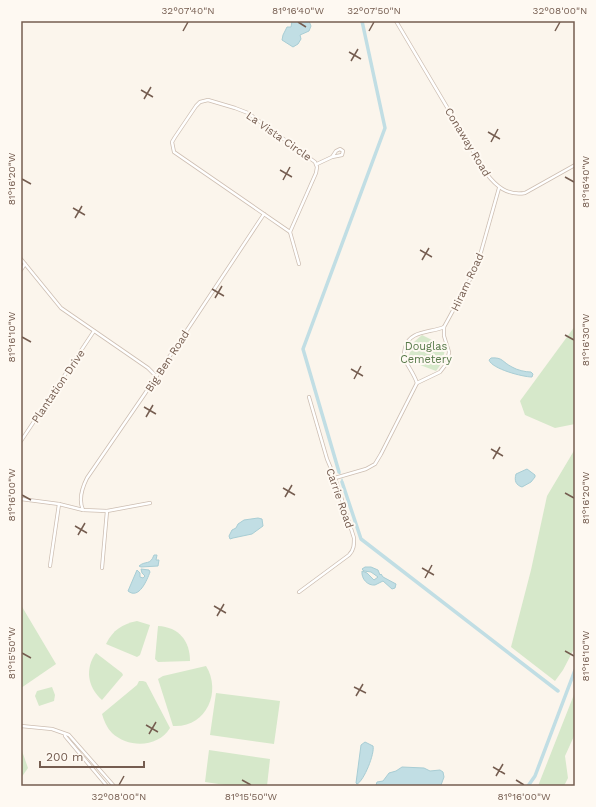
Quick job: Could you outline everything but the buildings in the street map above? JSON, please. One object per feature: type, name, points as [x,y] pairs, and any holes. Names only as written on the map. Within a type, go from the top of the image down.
[{"type":"street","name":"Conaway Road","points":[[396,21],[482,166],[491,180],[499,188],[511,193],[525,193],[575,165]]},
{"type":"street","name":"La Vista Circle","points":[[208,100],[248,113],[317,164],[316,173],[290,232],[264,214],[174,152],[172,142],[200,102],[208,100]]},
{"type":"street","points":[[317,164],[332,157]]},
{"type":"street","name":"Hiram Road","points":[[444,327],[474,272],[499,188]]},
{"type":"street","name":"Big Ben Road","points":[[83,510],[80,503],[82,488],[87,478],[264,214]]},
{"type":"street","points":[[290,232],[299,264]]},
{"type":"street","points":[[21,259],[61,308],[148,368],[156,376]]},
{"type":"street","points":[[21,270],[25,264]]},
{"type":"street","points":[[335,478],[366,469],[375,464],[417,383],[440,372],[447,363],[449,352],[444,336],[444,327],[436,331],[416,335],[409,340],[406,346],[404,354],[405,360],[417,383]]},
{"type":"street","name":"Plantation Drive","points":[[21,441],[94,331]]},
{"type":"street","name":"Carrie Road","points":[[299,592],[349,555],[353,549],[354,538],[335,478],[327,459],[310,397]]},
{"type":"street","points":[[21,499],[59,504],[83,510],[107,511],[150,503]]},
{"type":"street","points":[[50,566],[59,504]]},
{"type":"street","points":[[102,568],[107,511]]},
{"type":"street","points":[[21,726],[52,729],[69,735],[114,786]]},
{"type":"street","points":[[65,734],[65,736],[107,786]]},
{"type":"green space","points":[[575,326],[575,424],[555,428],[525,415],[520,401]]},
{"type":"green space","name":"Douglas Cemetery","points":[[422,335],[446,347],[441,364],[436,371],[407,360],[414,342]]},
{"type":"green space","points":[[575,449],[575,647],[563,670],[555,681],[511,647],[531,570],[547,496]]},
{"type":"green space","points":[[21,605],[56,664],[21,688]]},
{"type":"green space","points":[[137,621],[150,625],[140,655],[137,657],[106,644],[118,628]]},
{"type":"green space","points":[[158,626],[172,629],[182,636],[188,647],[190,661],[158,662],[155,659]]},
{"type":"green space","points":[[96,653],[123,675],[102,700],[93,689],[89,677],[90,665]]},
{"type":"green space","points":[[206,666],[211,676],[212,687],[208,706],[202,715],[194,721],[185,725],[173,726],[158,679],[163,676]]},
{"type":"green space","points":[[139,681],[146,682],[170,728],[165,735],[158,739],[142,744],[126,741],[112,733],[102,714],[137,685]]},
{"type":"green space","points":[[52,687],[55,695],[54,701],[39,706],[35,696],[37,691]]},
{"type":"green space","points":[[575,692],[575,734],[565,756],[568,778],[564,786],[538,786]]},
{"type":"green space","points":[[216,693],[280,701],[274,744],[210,735]]},
{"type":"green space","points":[[21,748],[28,768],[21,778]]},
{"type":"green space","points":[[209,750],[270,759],[267,786],[232,786],[205,782]]},
{"type":"water","points":[[292,21],[309,21],[311,26],[309,31],[300,35],[301,39],[298,44],[293,47],[282,40],[287,27],[291,27]]},
{"type":"water","points":[[491,358],[500,359],[519,370],[531,372],[533,374],[532,377],[522,376],[502,369],[491,363],[489,360]]},
{"type":"water","points":[[527,469],[535,475],[535,477],[531,482],[522,487],[516,482],[516,474]]},
{"type":"water","points":[[258,518],[262,519],[263,526],[252,534],[230,539],[229,536],[232,530],[236,528],[238,524],[244,520]]},
{"type":"water","points":[[154,555],[157,555],[156,560],[159,560],[158,566],[139,566],[151,561]]},
{"type":"water","points":[[365,567],[371,567],[378,570],[380,575],[381,574],[383,577],[396,584],[395,588],[392,589],[383,581],[375,585],[368,583],[363,577],[362,571],[367,573],[374,580],[378,577],[371,572],[364,571],[362,569]]},
{"type":"water","points":[[141,569],[149,570],[150,572],[142,588],[136,593],[132,593],[128,591],[137,570],[140,573],[140,577],[143,578],[145,576]]},
{"type":"water","points":[[365,742],[373,746],[373,750],[366,773],[357,784],[361,745]]},
{"type":"water","points":[[402,767],[424,768],[430,771],[440,770],[443,772],[444,777],[441,785],[376,785],[377,782],[383,781],[389,773]]},
{"type":"waterway","points":[[339,472],[303,349],[385,128],[362,21]]},
{"type":"waterway","points":[[342,482],[361,539],[558,691]]},
{"type":"waterway","points":[[528,786],[535,776],[575,670]]}]
